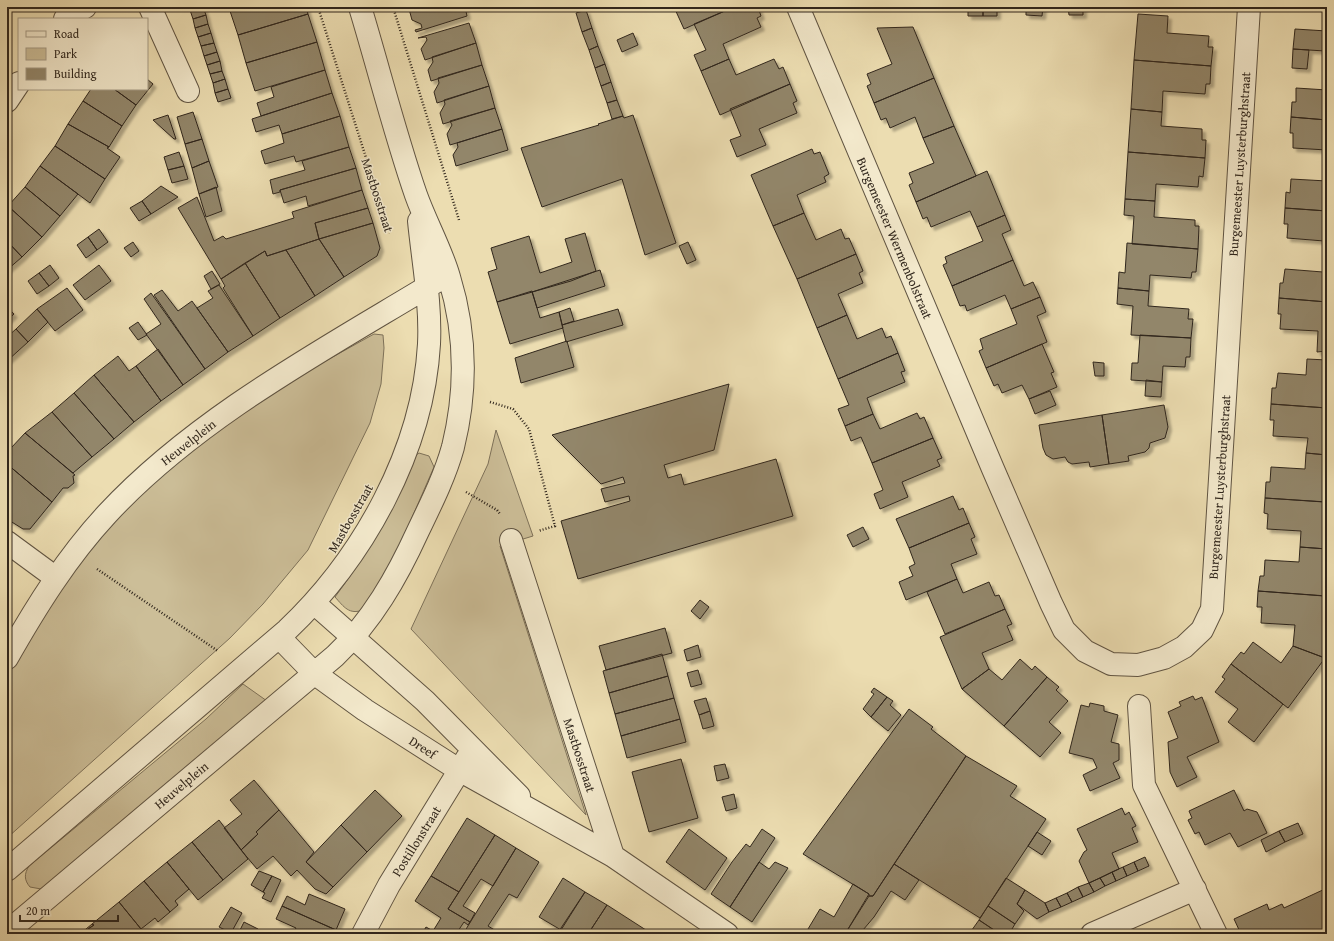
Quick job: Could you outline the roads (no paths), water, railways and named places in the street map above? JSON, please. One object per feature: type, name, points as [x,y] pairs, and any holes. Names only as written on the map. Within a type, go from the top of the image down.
[{"type":"street","points":[[67,18],[84,7]]},
{"type":"street","points":[[150,7],[188,91]]},
{"type":"street","name":"Mastbosstraat","points":[[354,637],[383,598],[406,556],[436,493],[452,448],[462,396],[463,371],[460,325],[448,275],[416,196],[360,7]]},
{"type":"street","name":"Burgemeester Wermenbolstraat","points":[[798,7],[993,469]]},
{"type":"street","name":"Burgemeester Luysterburghstraat","points":[[993,469],[1051,604],[1064,630],[1085,652],[1111,664],[1138,665],[1164,658],[1184,647],[1202,630],[1212,609],[1249,7]]},
{"type":"street","points":[[7,83],[18,83]]},
{"type":"street","points":[[7,101],[18,84]]},
{"type":"street","name":"Mastbosstraat","points":[[314,603],[343,566],[379,511],[389,491],[412,430],[426,366],[429,324],[416,196]]},
{"type":"street","name":"Heuvelplein","points":[[7,658],[38,604],[74,553],[106,515],[137,484],[210,425],[315,355],[448,275]]},
{"type":"street","name":"Mastbosstraat","points":[[510,540],[613,856]]},
{"type":"street","points":[[7,542],[56,578]]},
{"type":"street","points":[[7,870],[279,637],[314,603]]},
{"type":"street","name":"Dreef","points":[[314,603],[425,701],[537,814]]},
{"type":"street","name":"Dreef","points":[[279,637],[314,673],[365,710],[459,770],[613,856],[727,934]]},
{"type":"street","name":"Heuvelplein","points":[[8,928],[314,673],[354,637]]},
{"type":"street","points":[[1139,706],[1144,786],[1216,934]]},
{"type":"street","name":"Postillonstraat","points":[[363,934],[389,885],[473,749]]},
{"type":"street","points":[[1092,934],[1194,889]]}]
